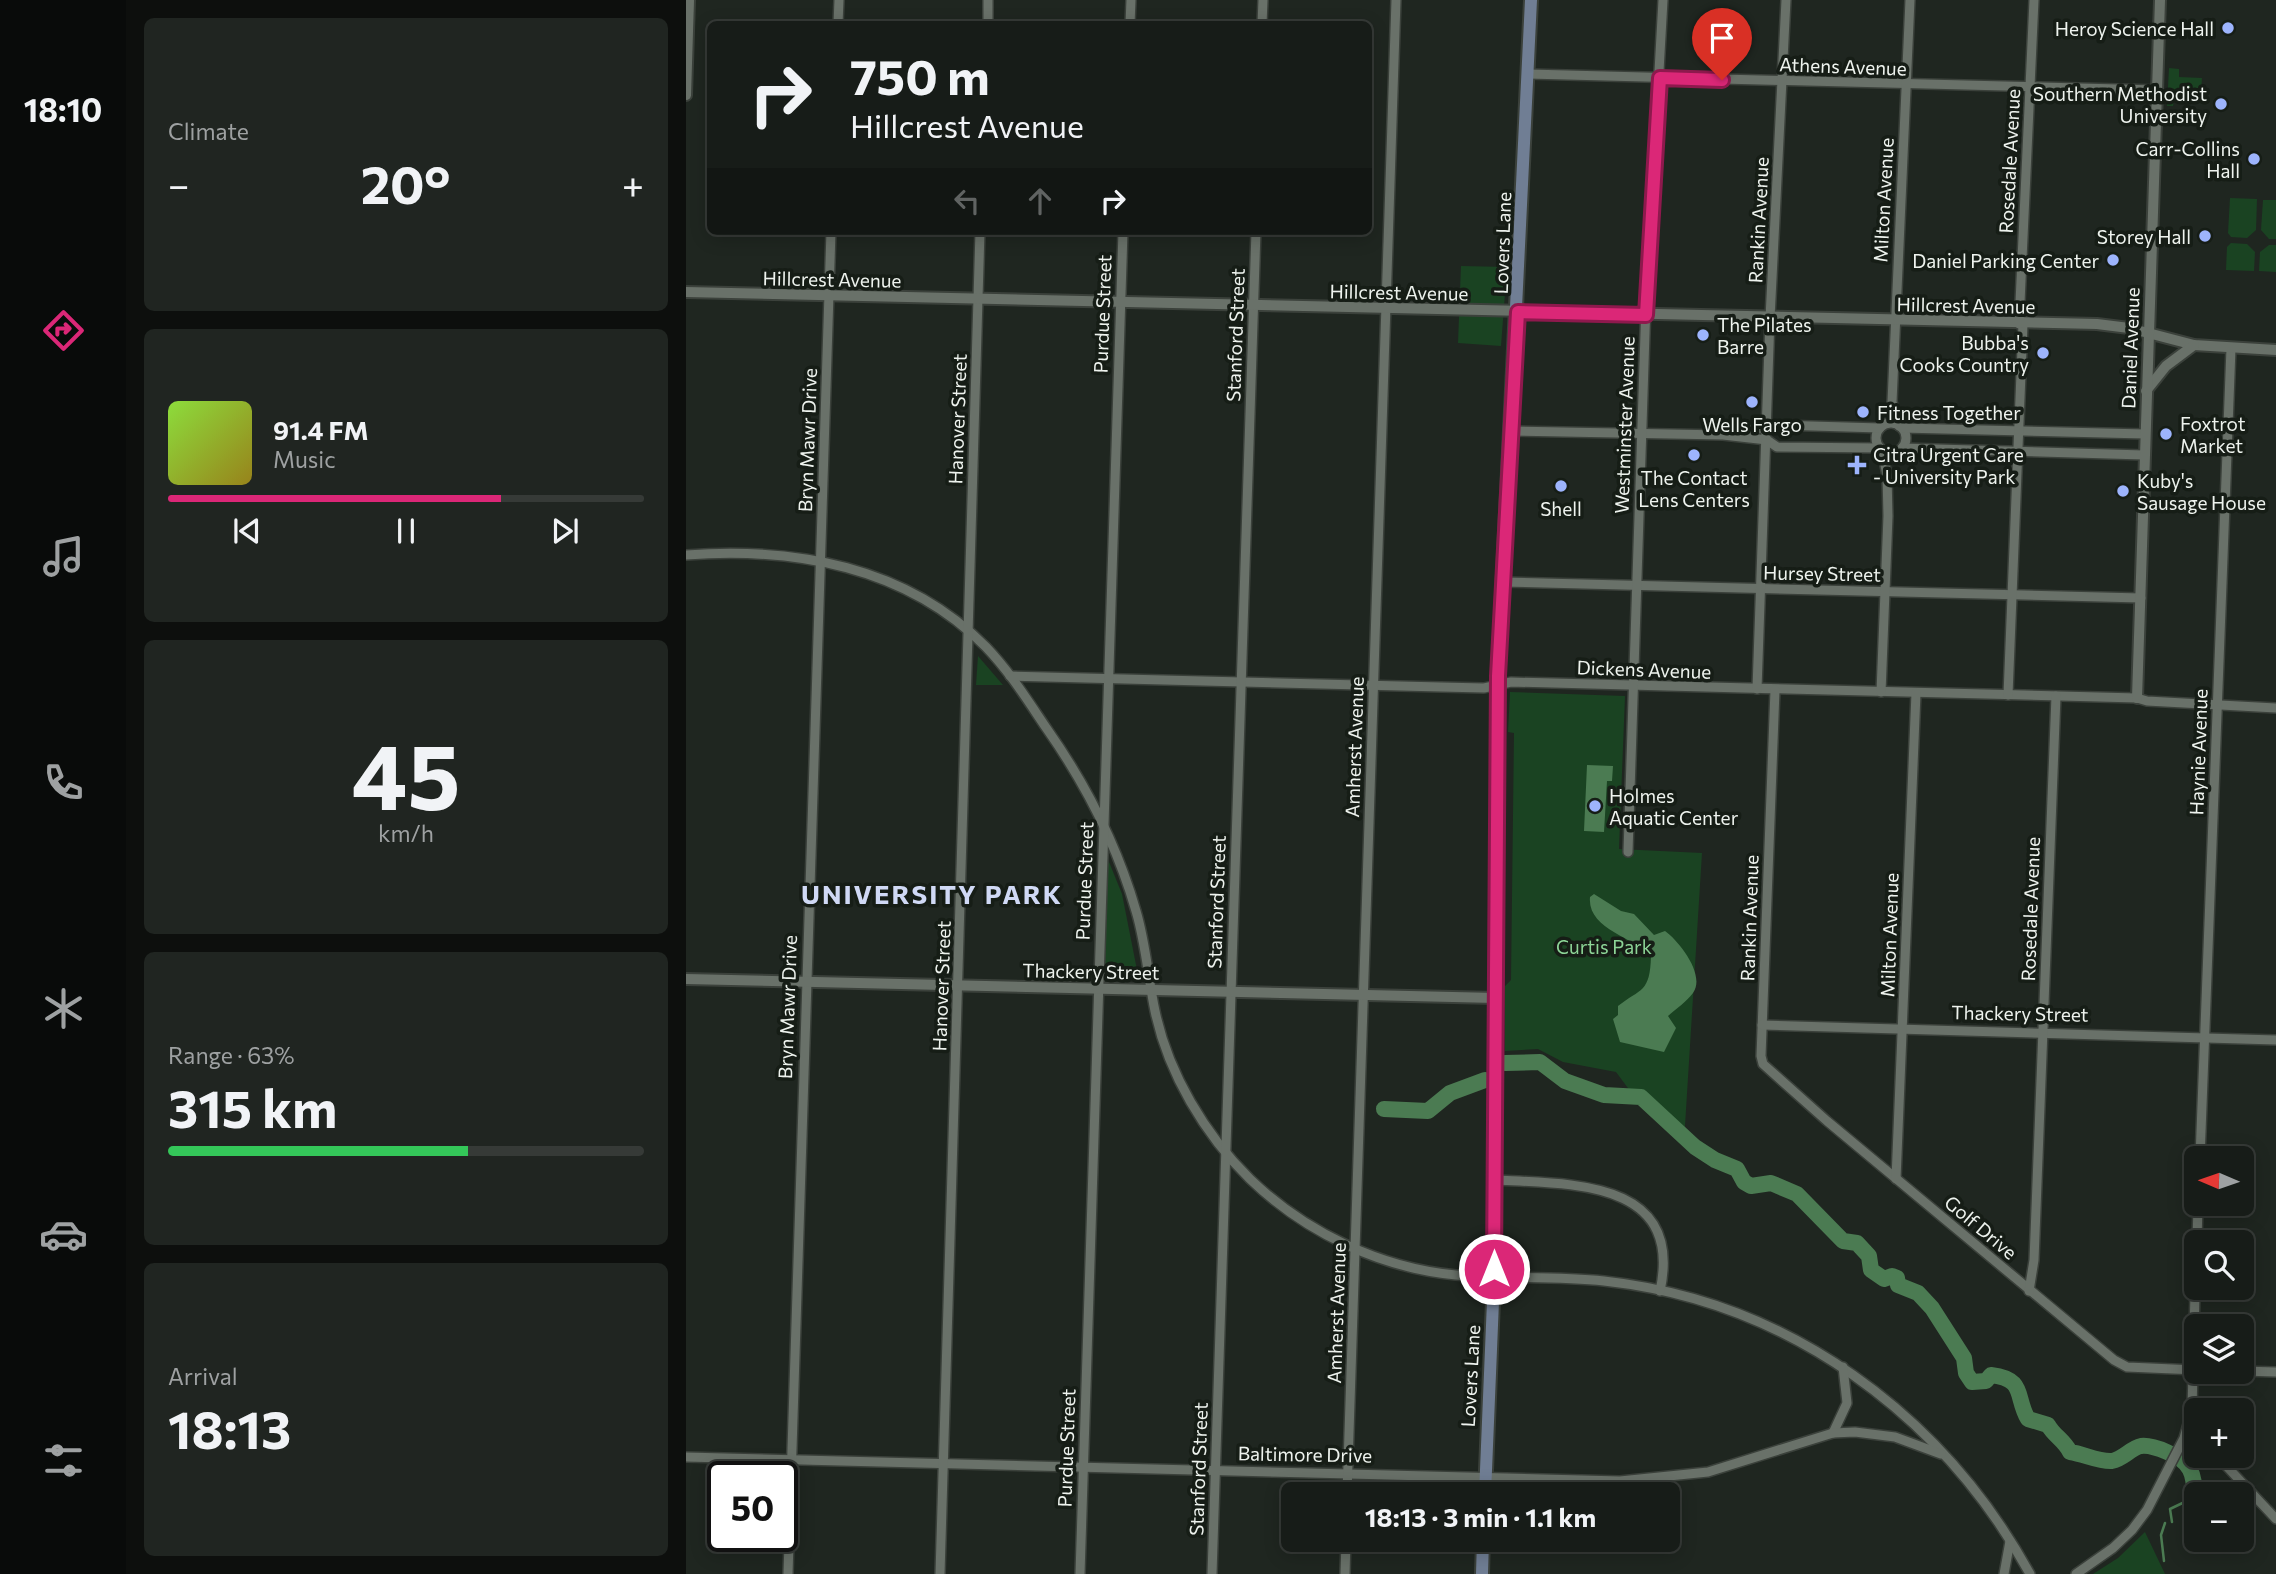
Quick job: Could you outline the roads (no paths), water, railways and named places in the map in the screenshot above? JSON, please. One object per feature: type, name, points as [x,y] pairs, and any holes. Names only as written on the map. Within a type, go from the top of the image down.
[{"type":"main road","name":"Lovers Lane","points":[[1485,1482],[1494,1277],[1498,685],[1531,0]]},
{"type":"main road","points":[[1482,1574],[1483,1552]]},
{"type":"street","points":[[686,95],[689,0]]},
{"type":"street","points":[[838,21],[839,0]]},
{"type":"street","points":[[988,21],[989,0]]},
{"type":"street","points":[[1130,21],[1131,0]]},
{"type":"street","points":[[1262,21],[1263,0]]},
{"type":"street","name":"Amherst Avenue","points":[[1348,1482],[1395,0]]},
{"type":"street","name":"Westminster Avenue","points":[[1628,852],[1641,433],[1663,0]]},
{"type":"street","name":"Rankin Avenue","points":[[1757,689],[1770,318],[1786,0]]},
{"type":"street","name":"Milton Avenue","points":[[1900,427],[1892,402],[1910,0]]},
{"type":"street","name":"Rosedale Avenue","points":[[2007,695],[2034,0]]},
{"type":"street","name":"Daniel Avenue","points":[[2137,698],[2160,0]]},
{"type":"street","name":"Athens Avenue","points":[[1528,74],[2157,90]]},
{"type":"street","name":"Bryn Mawr Drive","points":[[791,1461],[831,235]]},
{"type":"street","name":"Hanover Street","points":[[940,1574],[980,235]]},
{"type":"street","name":"Purdue Street","points":[[1080,1574],[1122,235]]},
{"type":"street","name":"Stanford Street","points":[[1212,1574],[1256,235]]},
{"type":"street","name":"Hillcrest Avenue","points":[[686,292],[2097,324],[2194,345],[2276,350]]},
{"type":"street","points":[[2146,391],[2167,365],[2194,345]]},
{"type":"street","name":"Haynie Avenue","points":[[2200,1146],[2231,348]]},
{"type":"street","name":"Milton Avenue","points":[[1881,427],[1892,402]]},
{"type":"street","points":[[1723,435],[1767,429],[1775,425],[2145,434]]},
{"type":"street","points":[[1881,427],[1876,438],[1887,475],[1881,692]]},
{"type":"street","points":[[1887,475],[1906,438],[1900,427]]},
{"type":"street","points":[[1511,431],[1723,435],[1767,440],[1777,447],[2144,455]]},
{"type":"street","points":[[686,555],[766,552],[820,560],[895,586],[969,632],[1010,676],[1065,755],[1104,824],[1137,913],[1161,1034],[1176,1072],[1203,1121],[1225,1152],[1249,1178],[1290,1212],[1355,1248],[1421,1270],[1494,1277],[1585,1280],[1660,1290],[1761,1322],[1843,1367],[1914,1422],[1985,1501],[2029,1574]]},
{"type":"street","name":"Hursey Street","points":[[1503,582],[2141,598]]},
{"type":"street","name":"Dickens Avenue","points":[[1010,676],[1374,686],[1498,685],[1511,682],[2137,698],[2147,701],[2276,708]]},
{"type":"street","name":"Rankin Avenue","points":[[1763,1064],[1762,1025],[1775,690]]},
{"type":"street","name":"Milton Avenue","points":[[1896,1179],[1916,693]]},
{"type":"street","name":"Rosedale Avenue","points":[[2029,1291],[2034,1260],[2056,696]]},
{"type":"street","name":"Thackery Street","points":[[686,979],[1496,998]]},
{"type":"street","name":"Thackery Street","points":[[1762,1025],[2043,1031],[2276,1040]]},
{"type":"street","name":"Golf Drive","points":[[1763,1064],[2029,1291],[2122,1365],[2184,1369]]},
{"type":"street","points":[[1495,1180],[1577,1187],[1617,1195],[1639,1205],[1653,1221],[1663,1242],[1665,1270],[1660,1290]]},
{"type":"street","points":[[1833,1433],[1843,1417],[1847,1403],[1843,1367]]},
{"type":"street","points":[[2254,1371],[2276,1372]]},
{"type":"street","name":"Baltimore Drive","points":[[798,1461],[1620,1481],[1670,1478],[1718,1469],[1833,1433],[1855,1432],[1895,1437],[1946,1456]]},
{"type":"street","points":[[2076,1574],[2113,1548],[2132,1530],[2147,1510],[2184,1440]]},
{"type":"street","name":"Baltimore Drive","points":[[686,1457],[791,1461]]},
{"type":"street","points":[[2228,1468],[2276,1519]]},
{"type":"street","points":[[2004,1574],[2011,1541]]},
{"type":"street","name":"Bryn Mawr Drive","points":[[788,1574],[789,1552]]},
{"type":"street","points":[[1345,1574],[1346,1552]]},
{"type":"waterway","points":[[1505,1063],[1540,1062],[1565,1081],[1604,1095],[1641,1097],[1695,1147],[1715,1160],[1737,1169],[1744,1182],[1751,1186],[1771,1183],[1797,1194],[1843,1241],[1857,1243],[1869,1256],[1871,1270],[1884,1279],[1892,1276],[1897,1278],[1898,1285],[1918,1293],[1932,1308],[1964,1358],[1966,1373],[1972,1382],[1986,1381],[1991,1375],[2010,1380],[2018,1390],[2028,1419],[2048,1425],[2070,1452],[2112,1461],[2137,1447],[2158,1449],[2183,1461],[2191,1472],[2193,1482]]},
{"type":"waterway","points":[[1384,1109],[1428,1111],[1450,1093],[1485,1080]]},
{"type":"waterway","points":[[2172,1522],[2170,1509],[2184,1502]]},
{"type":"waterway","points":[[2164,1561],[2161,1535],[2165,1523]]},
{"type":"place","name":"Heroy Science Hall","points":[[2228,28]]},
{"type":"place","name":"Southern Methodist University","points":[[2221,104]]},
{"type":"place","name":"Carr-Collins Hall","points":[[2254,159]]},
{"type":"place","name":"Storey Hall","points":[[2205,236]]},
{"type":"place","name":"Daniel Parking Center","points":[[2113,260]]},
{"type":"place","name":"The Pilates Barre","points":[[1703,335]]},
{"type":"place","name":"Bubba's Cooks Country","points":[[2043,353]]},
{"type":"place","name":"Wells Fargo","points":[[1752,402]]},
{"type":"place","name":"Fitness Together","points":[[1863,412]]},
{"type":"place","name":"Foxtrot Market","points":[[2166,434]]},
{"type":"place","name":"The Contact Lens Centers","points":[[1694,455]]},
{"type":"place","name":"Citra Urgent Care - University Park","points":[[1857,465]]},
{"type":"place","name":"Shell","points":[[1561,486]]},
{"type":"place","name":"Kuby's Sausage House","points":[[2123,491]]},
{"type":"place","name":"Holmes Aquatic Center","points":[[1595,806]]},
{"type":"district","name":"UNIVERSITY PARK","points":[[932,893]]},
{"type":"park label","name":"Curtis Park","points":[[1604,946]]}]
